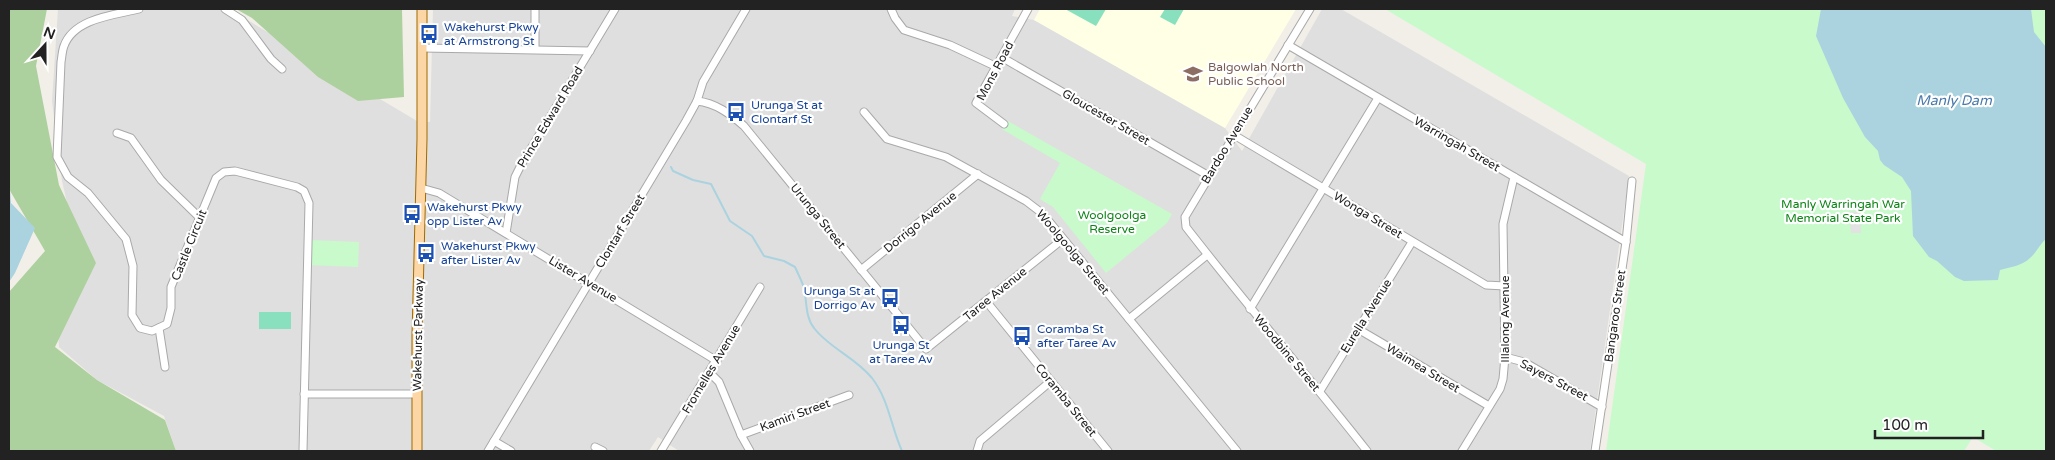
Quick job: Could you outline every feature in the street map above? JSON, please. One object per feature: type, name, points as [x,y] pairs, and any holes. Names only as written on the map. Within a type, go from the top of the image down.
[{"type":"main road","name":"Wakehurst Parkway","points":[[417,451],[416,394],[421,188],[422,9]]},
{"type":"street","points":[[140,9],[90,22],[77,29],[64,46],[61,62],[57,157],[68,177],[88,193],[126,239],[133,266],[132,315],[140,328],[152,331],[159,328],[165,367]]},
{"type":"street","points":[[225,9],[242,20],[271,59],[282,69]]},
{"type":"street","points":[[535,9],[535,49]]},
{"type":"street","name":"Prince Edward Road","points":[[506,233],[516,177],[521,165],[615,9]]},
{"type":"street","name":"Clontarf Street","points":[[488,451],[697,101],[703,82],[746,9]]},
{"type":"street","points":[[891,9],[904,30],[950,45],[997,67]]},
{"type":"street","name":"Mons Road","points":[[1004,124],[976,103],[1003,58],[1028,9]]},
{"type":"street","name":"Bardoo Avenue","points":[[1207,255],[1184,222],[1185,217],[1310,9]]},
{"type":"street","name":"Warringah Street","points":[[1288,45],[1626,242]]},
{"type":"street","points":[[422,48],[590,51]]},
{"type":"street","name":"Gloucester Street","points":[[1003,58],[1208,176]]},
{"type":"street","points":[[1250,309],[1378,98]]},
{"type":"street","name":"Urunga Street","points":[[697,101],[711,103],[744,126],[926,349]]},
{"type":"street","name":"Woolgoolga Street","points":[[864,112],[887,138],[946,157],[1026,201],[1043,214],[1237,451]]},
{"type":"street","points":[[117,133],[131,138],[161,180],[200,218]]},
{"type":"street","name":"Wonga Street","points":[[1234,135],[1486,285],[1505,286]]},
{"type":"street","name":"Castle Circuit","points":[[159,328],[167,324],[171,287],[216,178],[224,172],[235,171],[297,187],[304,191],[309,204],[304,394]]},
{"type":"street","name":"Dorrigo Avenue","points":[[862,270],[978,174]]},
{"type":"street","name":"Illalong Avenue","points":[[1462,451],[1500,389],[1503,379],[1505,357],[1504,224],[1514,177]]},
{"type":"street","name":"Bangaroo Street","points":[[1596,451],[1626,242],[1632,181]]},
{"type":"street","name":"Lister Avenue","points":[[421,188],[439,193],[717,361]]},
{"type":"street","name":"Taree Avenue","points":[[926,349],[1063,239]]},
{"type":"street","name":"Eurella Avenue","points":[[1320,391],[1412,242]]},
{"type":"street","points":[[1129,319],[1207,255]]},
{"type":"street","name":"Woodbine Street","points":[[1207,255],[1320,391],[1367,451]]},
{"type":"street","name":"Fromelles Avenue","points":[[661,451],[710,373],[760,287]]},
{"type":"street","name":"Coramba Street","points":[[986,301],[1108,451]]},
{"type":"street","name":"Waimea Street","points":[[1358,329],[1489,406]]},
{"type":"street","name":"Sayers Street","points":[[1505,357],[1524,362],[1602,406]]},
{"type":"street","points":[[710,373],[719,382],[741,435],[750,451]]},
{"type":"street","points":[[977,449],[980,441],[1051,381]]},
{"type":"street","points":[[303,451],[304,394],[416,394]]},
{"type":"street","name":"Kamiri Street","points":[[741,435],[849,395]]},
{"type":"street","points":[[494,441],[511,451]]},
{"type":"street","points":[[595,447],[603,451]]},
{"type":"shaded area","points":[[58,9],[229,9],[417,121],[430,122],[433,9],[1015,9],[1012,16],[1034,20],[1225,128],[1242,151],[1322,9],[1341,9],[1629,176],[1590,450],[1593,451],[679,451],[658,437],[649,451],[176,451],[164,416],[97,380],[59,347],[57,321],[83,273],[62,181],[52,101]]},
{"type":"shaded area","name":"Balgowlah North Public School","points":[[1040,9],[1296,9],[1225,128],[1034,20]]},
{"type":"shaded area","points":[[1860,211],[1861,233],[1851,233],[1849,212]]},
{"type":"green space","points":[[9,9],[47,9],[36,66],[59,185],[96,263],[55,347],[97,380],[165,420],[176,451],[9,451],[9,292],[45,251],[9,189]]},
{"type":"green space","points":[[236,9],[402,9],[404,97],[358,101],[318,77],[252,18]]},
{"type":"green space","points":[[1065,9],[1106,9],[1096,26]]},
{"type":"green space","points":[[1165,9],[1184,9],[1175,25],[1160,17]]},
{"type":"green space","name":"Manly Warringah War Memorial State Park","points":[[1385,9],[2046,9],[2046,451],[1996,451],[1973,437],[1964,451],[1606,451],[1646,164]]},
{"type":"green space","name":"Woolgoolga Reserve","points":[[1006,120],[1172,214],[1167,223],[1106,273],[1053,207],[1040,199],[1060,163],[1002,129]]},
{"type":"green space","points":[[1093,220],[1104,228],[1099,235],[1088,227]]},
{"type":"green space","points":[[309,240],[359,242],[358,267],[307,265]]},
{"type":"green space","points":[[259,312],[291,312],[291,329],[259,329]]},
{"type":"water","name":"Manly Dam","points":[[1821,9],[2031,9],[2034,32],[2046,47],[2046,239],[2027,261],[2000,270],[1998,280],[1964,281],[1955,277],[1937,261],[1929,257],[1913,236],[1911,191],[1902,177],[1884,165],[1880,160],[1878,151],[1865,137],[1843,98],[1816,36]]},
{"type":"water","points":[[9,173],[11,203],[35,228],[15,273],[9,282]]},
{"type":"waterway","points":[[671,167],[673,171],[693,180],[711,184],[730,221],[752,236],[764,256],[784,261],[795,267],[804,288],[811,324],[827,341],[858,364],[878,386],[902,451]]},
{"type":"place","name":"Wakehurst Pkwy at Armstrong St","points":[[429,34]]},
{"type":"place","name":"Balgowlah North Public School","points":[[1193,74]]},
{"type":"place","name":"Urunga St at Clontarf St","points":[[736,112]]},
{"type":"place","name":"Wakehurst Pkwy opp Lister Av","points":[[412,214]]},
{"type":"place","name":"Wakehurst Pkwy after Lister Av","points":[[426,253]]},
{"type":"place","name":"Urunga St at Dorrigo Av","points":[[890,298]]},
{"type":"place","name":"Urunga St at Taree Av","points":[[901,325]]},
{"type":"place","name":"Coramba St after Taree Av","points":[[1022,336]]}]
